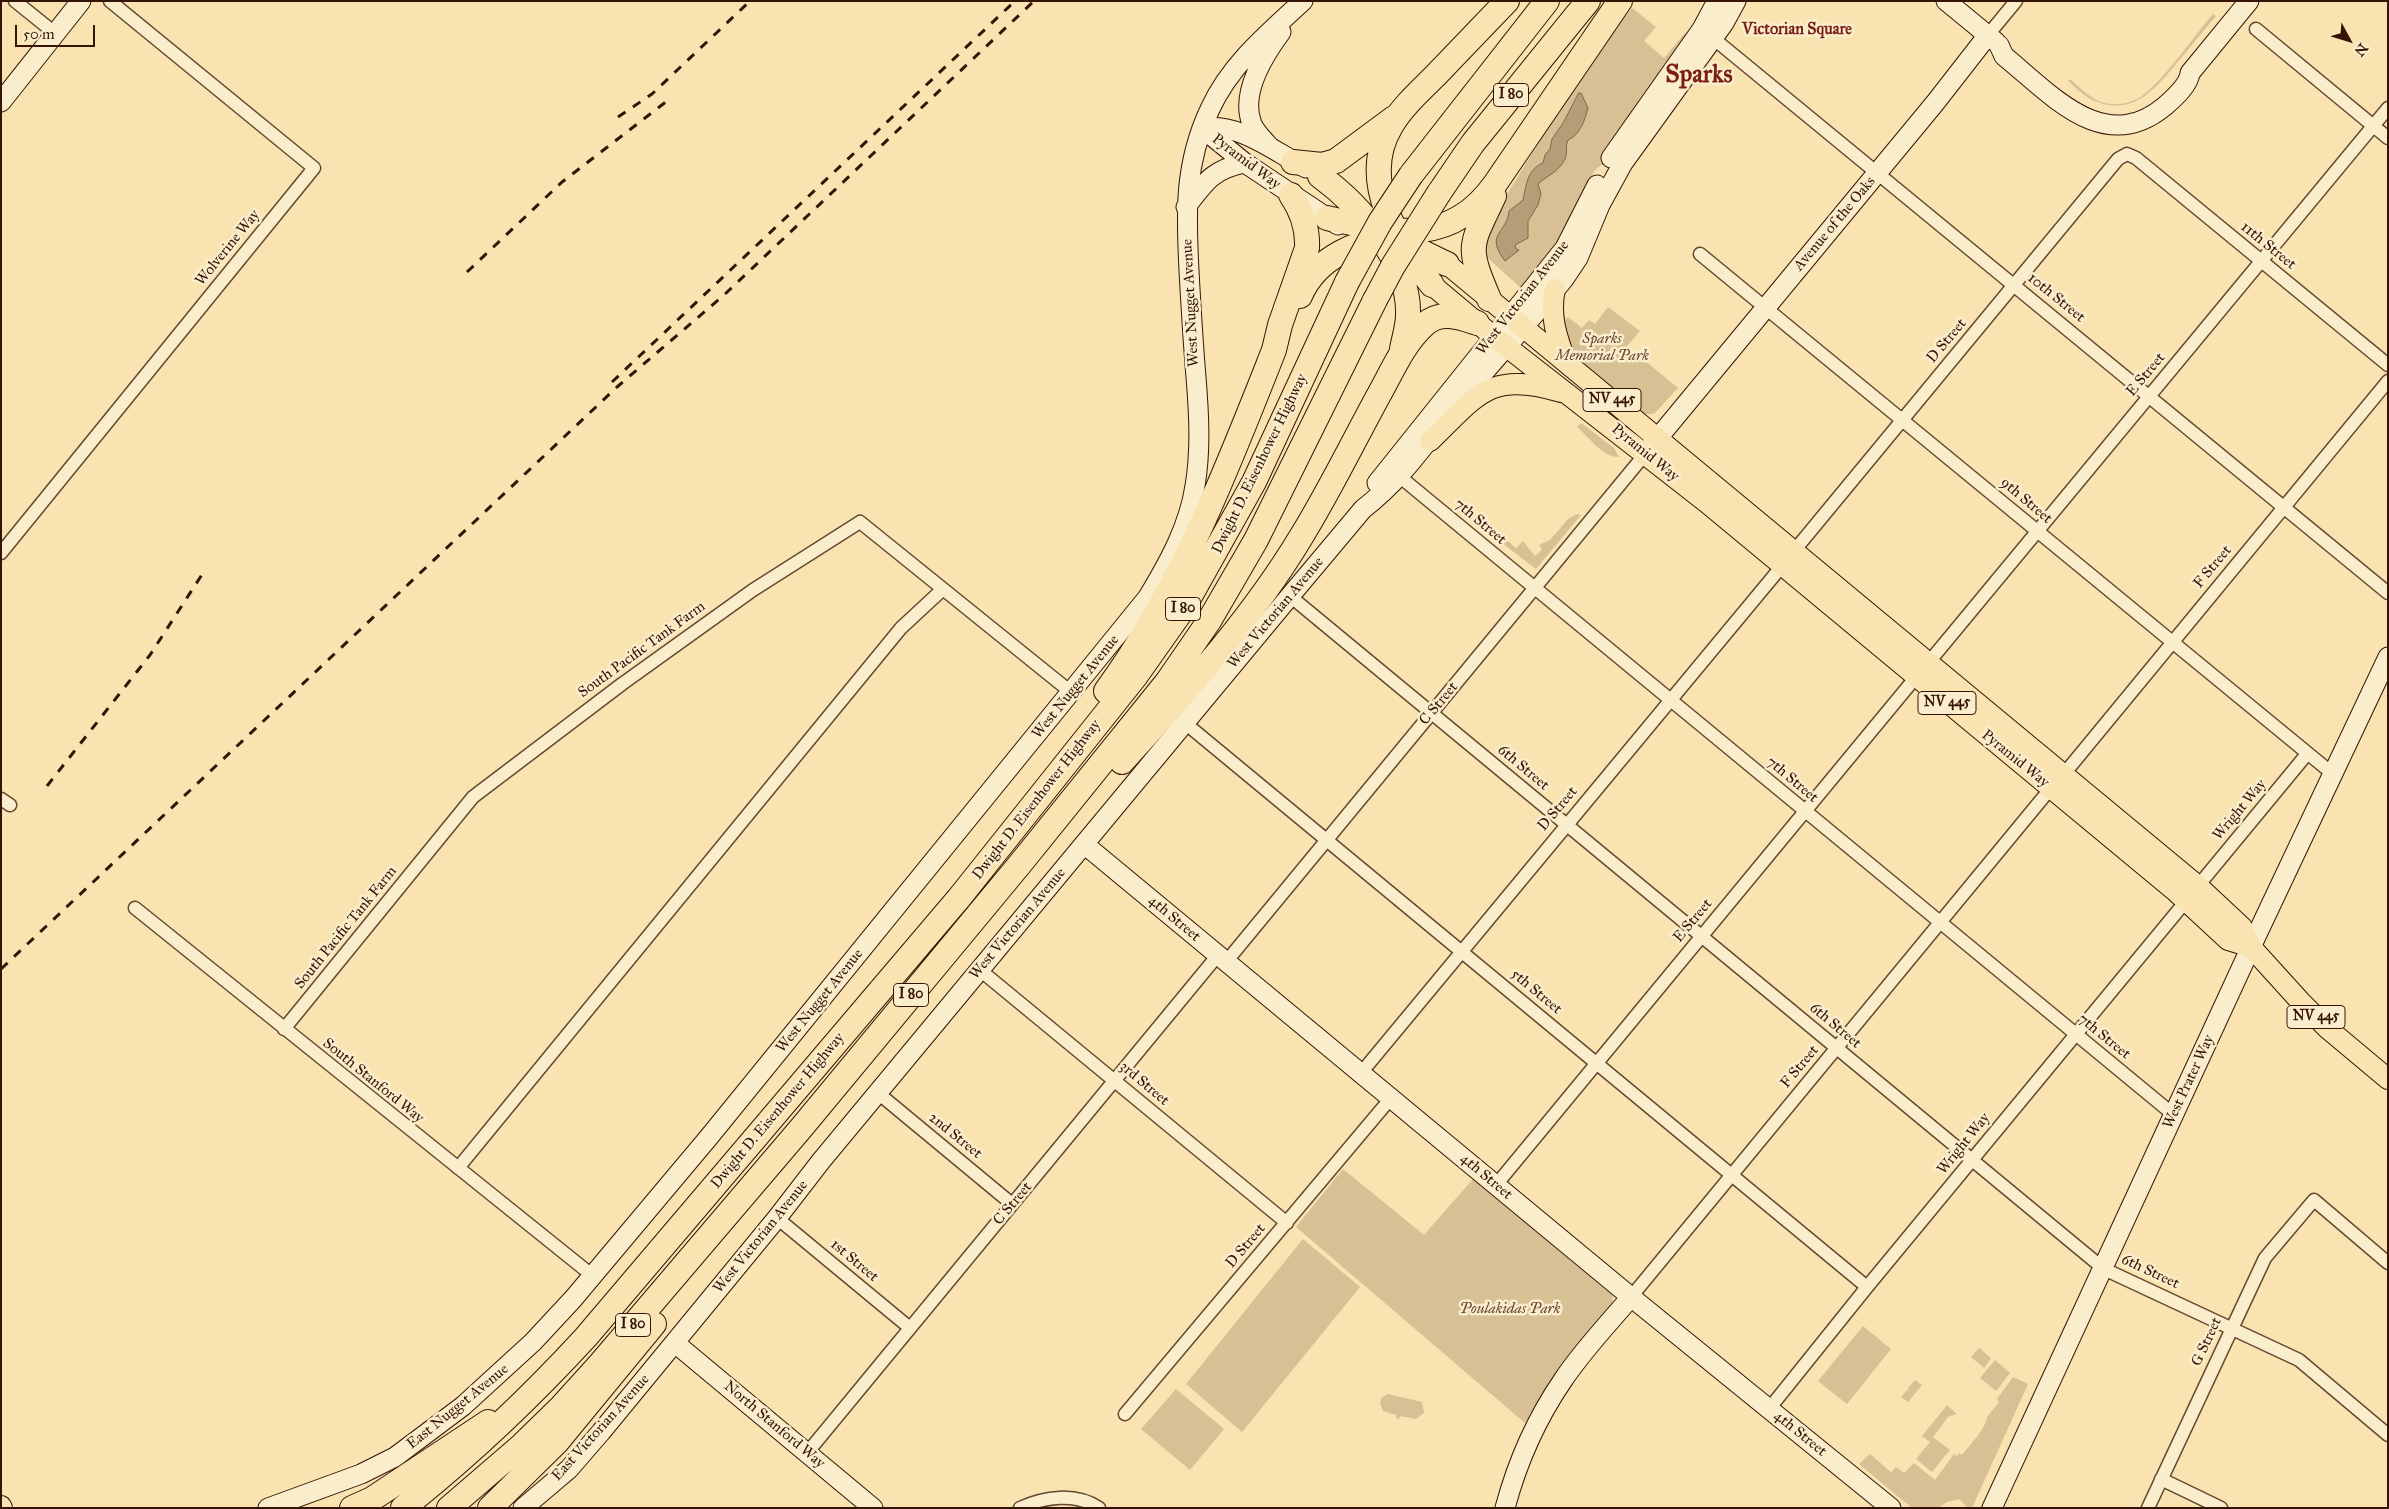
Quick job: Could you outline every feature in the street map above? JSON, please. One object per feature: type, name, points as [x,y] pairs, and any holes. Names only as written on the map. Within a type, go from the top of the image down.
[{"type":"highway","points":[[1294,162],[1322,165],[1336,161],[1367,136],[1398,115],[1507,1]]},
{"type":"highway","name":"Dwight D. Eisenhower Highway","points":[[403,1508],[467,1457],[538,1390],[586,1336],[959,898],[1135,677],[1183,609],[1254,482],[1347,282],[1380,222],[1411,175],[1546,1]]},
{"type":"highway","name":"Dwight D. Eisenhower Highway","points":[[449,1508],[498,1466],[561,1406],[802,1126],[1020,864],[1167,682],[1209,621],[1256,540],[1393,266],[1439,193],[1473,144],[1588,1]]},
{"type":"highway","points":[[1274,350],[1287,328],[1302,292],[1314,274],[1338,254],[1388,238],[1434,229],[1460,219],[1481,202],[1512,160],[1620,1]]},
{"type":"highway","points":[[1398,115],[1384,140],[1380,154],[1382,195],[1388,238],[1405,288],[1408,313],[1399,358]]},
{"type":"highway","points":[[1489,299],[1476,270],[1473,248],[1479,227],[1512,160]]},
{"type":"highway","points":[[1320,176],[1348,198],[1432,285]]},
{"type":"highway","points":[[959,898],[982,843],[1096,704],[1137,645],[1164,600],[1206,518],[1274,350],[1280,325],[1307,248],[1303,218],[1291,195]]},
{"type":"highway","points":[[1327,218],[1388,238],[1447,264]]},
{"type":"highway","points":[[1020,864],[1078,809],[1195,681],[1242,624],[1284,565],[1317,511],[1399,358],[1419,330],[1434,318],[1455,316],[1493,335]]},
{"type":"highway","points":[[490,1508],[535,1465],[586,1410],[768,1181],[802,1126]]},
{"type":"highway","points":[[352,1508],[372,1499],[538,1390]]},
{"type":"main road","name":"Pyramid Way","points":[[1447,264],[1566,362],[1652,446],[2192,894],[2242,927],[2251,947],[2277,978],[2327,1028],[2388,1079]]},
{"type":"main road","name":"Pyramid Way","points":[[1432,285],[1572,396],[1652,446]]},
{"type":"main road","points":[[1555,289],[1552,301],[1553,319],[1566,362]]},
{"type":"main road","points":[[1430,441],[1472,399],[1494,387],[1510,383],[1527,383],[1572,396]]},
{"type":"street","points":[[15,1],[56,34]]},
{"type":"street","points":[[1,102],[81,1]]},
{"type":"street","name":"Wolverine Way","points":[[1,553],[314,168],[110,1]]},
{"type":"street","points":[[1270,147],[1252,125],[1249,116],[1250,97],[1254,81],[1271,46],[1304,1]]},
{"type":"street","name":"West Nugget Avenue","points":[[593,1276],[769,1064],[1072,692],[1136,612],[1158,580],[1183,528],[1195,489],[1199,435],[1186,208],[1191,166],[1202,128],[1225,81],[1242,59],[1304,1]]},
{"type":"street","name":"West Victorian Avenue","points":[[1394,472],[1493,335],[1516,322],[1555,289],[1578,258],[1600,205],[1623,163],[1708,34],[1717,1]]},
{"type":"street","name":"West Victorian Avenue","points":[[1516,322],[1565,248],[1612,157],[1708,34],[1724,23],[1736,1]]},
{"type":"street","points":[[1946,1],[1993,40],[2011,49],[2084,109],[2106,116],[2124,116],[2145,110],[2162,98],[2181,75],[2190,73],[2249,1]]},
{"type":"street","name":"Avenue of the Oaks","points":[[1652,446],[1876,174],[1993,40],[2016,1]]},
{"type":"street","points":[[2256,29],[2388,138]]},
{"type":"street","name":"10th Street","points":[[1708,34],[2388,593]]},
{"type":"street","name":"E Street","points":[[1496,1185],[2388,108]]},
{"type":"street","name":"Pyramid Way","points":[[1202,128],[1215,126],[1225,128],[1270,147],[1320,176]]},
{"type":"street","name":"Pyramid Way","points":[[1202,128],[1221,146],[1327,218]]},
{"type":"street","name":"11th Street","points":[[2127,154],[2136,158],[2388,366]]},
{"type":"street","name":"D Street","points":[[1361,1073],[2118,158],[2127,154]]},
{"type":"street","points":[[1186,208],[1212,175],[1222,169],[1245,163]]},
{"type":"street","name":"9th Street","points":[[1700,254],[2333,774]]},
{"type":"street","name":"West Victorian Avenue","points":[[675,1343],[878,1093],[1363,508],[1373,487],[1394,472],[1430,441],[1455,407],[1493,335]]},
{"type":"street","name":"F Street","points":[[1631,1297],[2388,381]]},
{"type":"street","name":"C Street","points":[[807,1453],[1115,1080],[1326,840],[1652,446]]},
{"type":"street","name":"7th Street","points":[[1394,472],[2174,1115]]},
{"type":"street","name":"South Pacific Tank Farm","points":[[284,1029],[473,797],[622,684],[752,590],[860,522],[1072,692]]},
{"type":"street","points":[[458,1168],[877,656],[910,618],[943,589]]},
{"type":"street","name":"6th Street","points":[[1290,596],[2104,1269],[2299,1360],[2388,1435]]},
{"type":"street","name":"West Prater Way","points":[[1992,1508],[2104,1269],[2251,947],[2388,657]]},
{"type":"street","name":"5th Street","points":[[1185,723],[1867,1287]]},
{"type":"street","name":"Wright Way","points":[[1769,1409],[1867,1287],[2307,754]]},
{"type":"street","name":"4th Street","points":[[1084,844],[1631,1297],[1891,1508]]},
{"type":"street","name":"South Stanford Way","points":[[135,908],[593,1276]]},
{"type":"street","name":"3rd Street","points":[[980,970],[1287,1223]]},
{"type":"street","name":"2nd Street","points":[[878,1093],[1012,1204]]},
{"type":"street","name":"D Street","points":[[1125,1414],[1391,1098]]},
{"type":"street","name":"G Street","points":[[2148,1508],[2265,1258],[2314,1200],[2388,1263]]},
{"type":"street","name":"1st Street","points":[[777,1218],[910,1328]]},
{"type":"street","name":"East Nugget Avenue","points":[[268,1508],[361,1474],[416,1442],[463,1406],[508,1367],[559,1315],[593,1276]]},
{"type":"street","points":[[1506,1508],[1521,1459],[1546,1407],[1564,1378],[1631,1297]]},
{"type":"street","name":"North Stanford Way","points":[[675,1343],[873,1508]]},
{"type":"street","name":"East Victorian Avenue","points":[[523,1508],[558,1479],[580,1456],[675,1343]]},
{"type":"street","points":[[2161,1479],[2221,1508]]},
{"type":"street","points":[[1020,1508],[1034,1501],[1054,1498],[1076,1499],[1099,1508]]},
{"type":"green space","points":[[1632,8],[1656,27],[1644,41],[1664,58],[1685,33],[1687,35],[1605,162],[1594,171],[1561,239],[1522,289],[1482,253],[1486,228],[1588,63]]},
{"type":"green space","points":[[2213,14],[2216,16],[2165,77],[2137,101],[2126,105],[2114,106],[2100,103],[2087,97],[2068,81],[2070,79],[2088,95],[2101,102],[2116,104],[2135,100],[2148,91],[2178,59]]},
{"type":"green space","name":"Sparks Memorial Park","points":[[1608,307],[1640,331],[1627,346],[1678,388],[1654,414],[1644,414],[1574,356],[1559,328],[1568,317],[1582,328],[1589,320],[1595,324]]},
{"type":"green space","points":[[1581,423],[1614,448],[1619,457],[1607,454],[1596,446],[1577,427]]},
{"type":"green space","points":[[1577,514],[1581,515],[1536,569],[1490,534],[1494,529],[1516,548],[1523,541],[1535,556],[1542,550],[1539,545],[1550,540],[1568,519]]},
{"type":"green space","name":"Poulakidas Park","points":[[1343,1169],[1424,1235],[1473,1179],[1612,1295],[1613,1304],[1554,1377],[1525,1423],[1296,1227]]},
{"type":"green space","points":[[1303,1239],[1360,1287],[1242,1432],[1186,1384]]},
{"type":"green space","points":[[1863,1326],[1891,1349],[1847,1404],[1818,1381]]},
{"type":"green space","points":[[1979,1348],[1991,1358],[1984,1368],[1971,1357]]},
{"type":"green space","points":[[1995,1360],[2010,1373],[1996,1391],[1980,1378]]},
{"type":"green space","points":[[2013,1377],[2028,1384],[1972,1508],[1968,1508],[1959,1499],[1947,1502],[1938,1508],[1912,1508],[1859,1464],[1870,1454],[1891,1472],[1896,1467],[1904,1473],[1914,1463],[1935,1480],[1954,1454],[1957,1456],[1959,1453],[1962,1455],[1977,1436],[1987,1417],[1999,1402],[1997,1399]]},
{"type":"green space","points":[[1915,1380],[1922,1385],[1908,1402],[1901,1397],[1907,1390],[1909,1391],[1908,1388]]},
{"type":"green space","points":[[1176,1389],[1224,1429],[1190,1470],[1141,1429]]},
{"type":"green space","points":[[1388,1394],[1422,1402],[1424,1413],[1416,1419],[1400,1416],[1399,1419],[1396,1418],[1396,1415],[1383,1411],[1380,1403],[1382,1397]]},
{"type":"green space","points":[[1947,1405],[1957,1414],[1948,1417],[1933,1437],[1950,1450],[1932,1472],[1916,1459],[1930,1442],[1922,1436]]},
{"type":"shaded area","points":[[1579,93],[1581,93],[1588,108],[1584,122],[1576,135],[1568,140],[1566,156],[1562,163],[1556,171],[1538,184],[1541,194],[1538,205],[1528,221],[1528,238],[1515,245],[1516,249],[1519,250],[1505,261],[1496,245],[1498,234],[1505,225],[1509,211],[1523,200],[1530,174],[1543,163],[1545,155],[1550,149],[1552,139]]},
{"type":"railway","points":[[618,117],[652,94],[750,1]]},
{"type":"railway","points":[[612,382],[1015,1]]},
{"type":"railway","points":[[1,969],[617,387],[724,295],[1034,1]]},
{"type":"railway","points":[[467,272],[562,182],[671,98]]},
{"type":"railway","points":[[47,786],[150,655],[203,573]]},
{"type":"district","name":"Victorian Square","points":[[1797,30]]},
{"type":"district","name":"Sparks","points":[[1699,76]]}]
